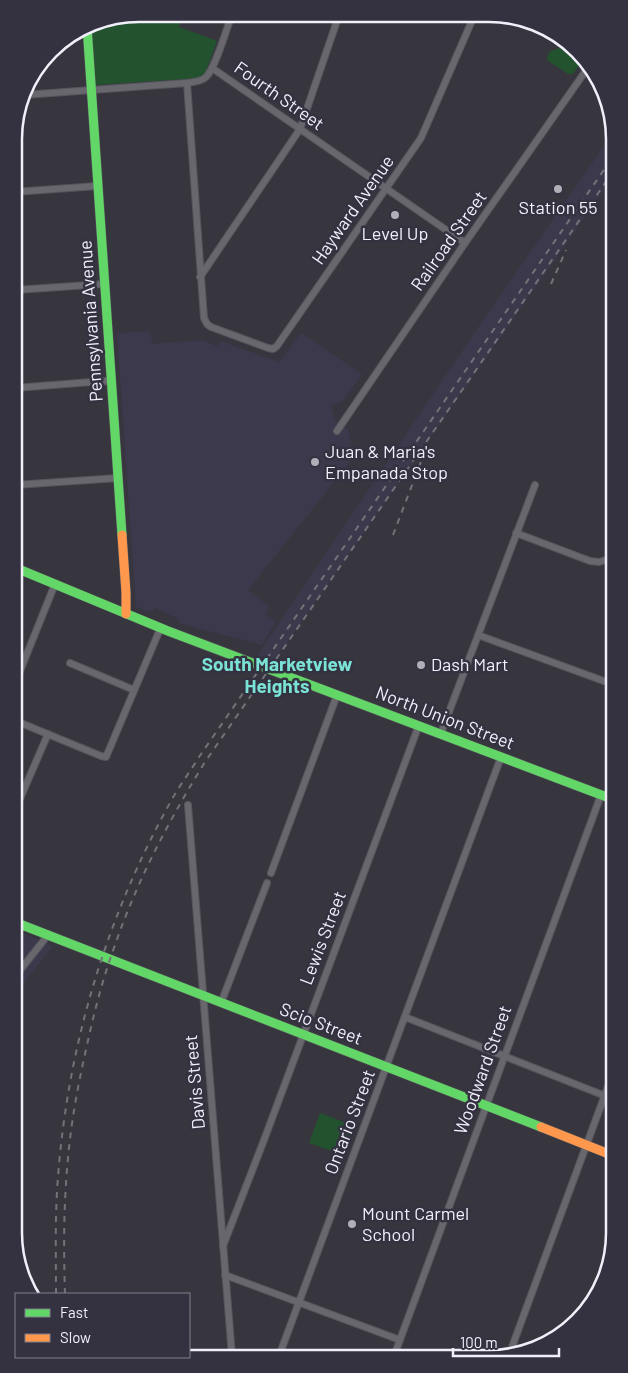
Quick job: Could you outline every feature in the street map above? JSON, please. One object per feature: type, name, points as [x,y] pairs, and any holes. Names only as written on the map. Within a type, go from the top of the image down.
[{"type":"street","points":[[212,68],[229,22]]},
{"type":"street","points":[[200,277],[300,129],[337,22]]},
{"type":"street","name":"Hayward Avenue","points":[[200,277],[203,314],[207,324],[268,348],[275,348],[424,134],[471,22]]},
{"type":"street","name":"Pennsylvania Avenue","points":[[87,36],[126,614]]},
{"type":"street","name":"Fourth Street","points":[[31,94],[187,83],[206,78],[212,68],[465,243]]},
{"type":"street","name":"Railroad Street","points":[[337,431],[585,72]]},
{"type":"street","points":[[187,83],[200,277]]},
{"type":"street","points":[[23,191],[97,186]]},
{"type":"street","points":[[23,289],[104,284]]},
{"type":"street","points":[[23,387],[111,382]]},
{"type":"street","points":[[23,484],[118,478]]},
{"type":"street","points":[[441,734],[534,485]]},
{"type":"street","points":[[516,533],[590,561],[599,562],[606,560]]},
{"type":"street","name":"North Union Street","points":[[23,571],[162,628],[605,797]]},
{"type":"street","points":[[23,665],[55,584]]},
{"type":"street","points":[[22,724],[106,757],[162,628]]},
{"type":"street","points":[[478,635],[606,682]]},
{"type":"street","points":[[70,663],[134,690]]},
{"type":"street","points":[[271,874],[337,695]]},
{"type":"street","name":"Lewis Street","points":[[223,1246],[419,725]]},
{"type":"street","points":[[22,793],[48,734]]},
{"type":"street","name":"Ontario Street","points":[[281,1350],[502,757]]},
{"type":"street","name":"Woodward Street","points":[[396,1350],[601,795]]},
{"type":"street","name":"Davis Street","points":[[188,806],[231,1350]]},
{"type":"street","points":[[221,1003],[267,882]]},
{"type":"street","name":"Scio Street","points":[[22,925],[605,1152]]},
{"type":"street","points":[[22,967],[48,935]]},
{"type":"street","points":[[405,1018],[605,1096],[510,1349]]},
{"type":"street","points":[[225,1275],[400,1340]]},
{"type":"shaded area","points":[[606,143],[606,187],[267,671],[256,657],[477,329]]},
{"type":"shaded area","points":[[150,331],[152,344],[202,340],[218,347],[220,341],[279,362],[301,333],[362,374],[343,401],[331,406],[335,420],[348,429],[354,457],[248,590],[270,607],[265,614],[276,622],[262,645],[179,623],[177,618],[156,608],[150,612],[136,607],[117,333]]},
{"type":"shaded area","points":[[22,933],[53,946],[22,985]]},
{"type":"green space","points":[[180,22],[179,27],[217,41],[205,74],[200,78],[96,85],[94,83],[91,33],[94,31],[124,23]]},
{"type":"green space","points":[[561,47],[579,65],[573,74],[568,74],[547,60],[549,52]]},
{"type":"green space","points":[[320,1113],[354,1126],[343,1155],[309,1143]]},
{"type":"railway","points":[[56,1293],[56,1205],[61,1141],[79,1040],[92,990],[108,941],[126,893],[147,847],[174,795],[199,757],[606,167]]},
{"type":"railway","points":[[65,1293],[64,1228],[66,1183],[70,1139],[80,1076],[94,1013],[107,968],[133,898],[155,851],[205,762],[606,182]]},
{"type":"railway","points":[[551,284],[566,250]]},
{"type":"railway","points":[[393,535],[426,452]]},
{"type":"traffic: fast","points":[[88,35],[122,535]]},
{"type":"traffic: fast","points":[[23,571],[168,631],[605,797]]},
{"type":"traffic: fast","points":[[22,925],[541,1127]]},
{"type":"traffic: slow","points":[[122,535],[126,614]]},
{"type":"traffic: slow","points":[[541,1127],[605,1152]]},
{"type":"place","name":"Station 55","points":[[558,189]]},
{"type":"place","name":"Level Up","points":[[395,215]]},
{"type":"place","name":"Juan & Maria's Empanada Stop","points":[[315,462]]},
{"type":"place","name":"Dash Mart","points":[[421,665]]},
{"type":"place","name":"Mount Carmel School","points":[[352,1224]]},
{"type":"district","name":"South Marketview Heights","points":[[277,675]]}]
